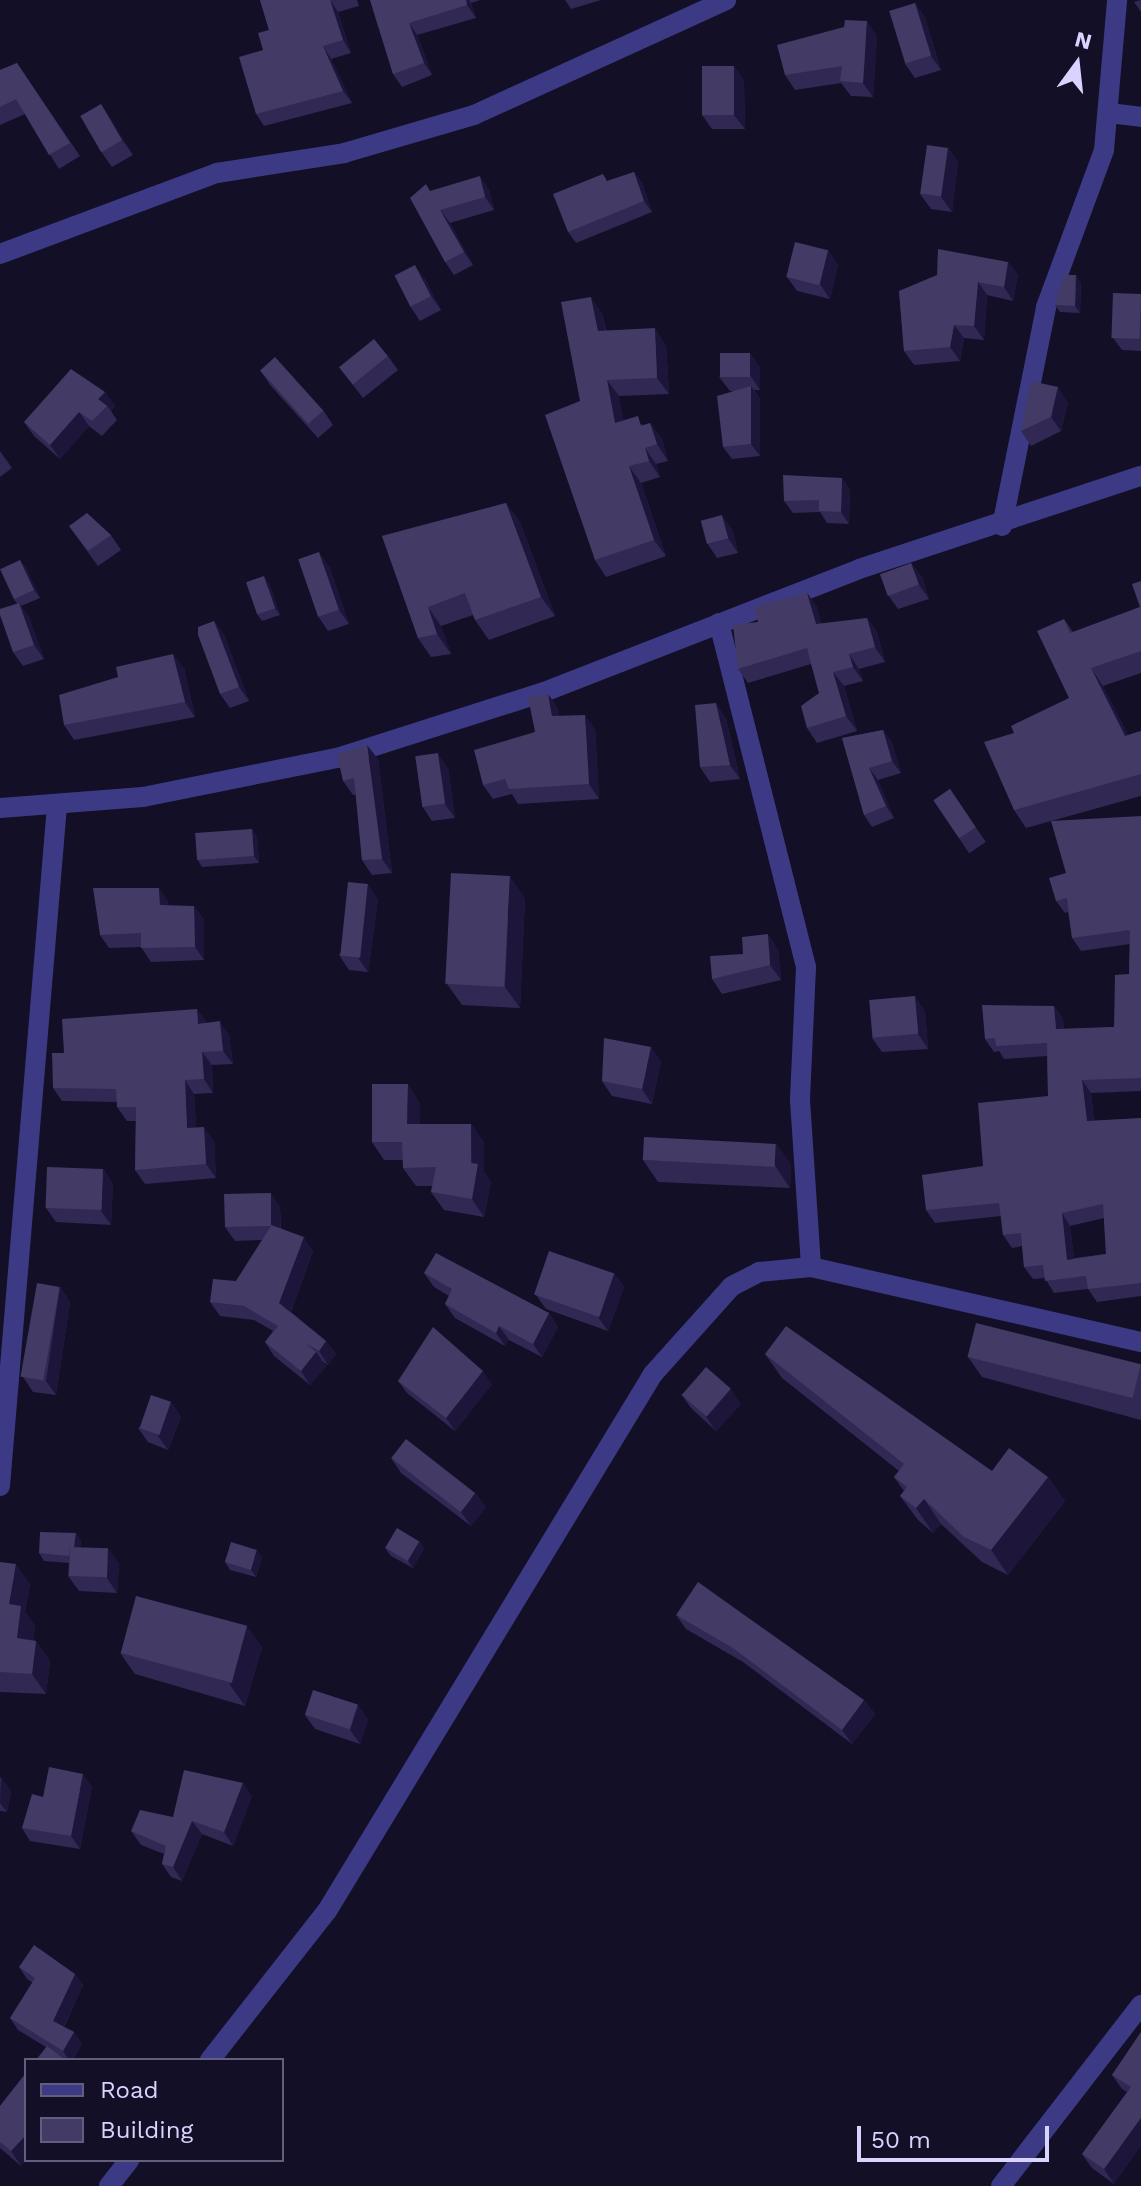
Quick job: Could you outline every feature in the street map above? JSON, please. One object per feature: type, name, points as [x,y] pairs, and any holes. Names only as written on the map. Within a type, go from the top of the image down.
[{"type":"street","points":[[0,254],[217,173],[344,153],[474,115],[726,0]]},
{"type":"street","points":[[1002,526],[1046,307],[1104,150],[1117,0]]},
{"type":"street","points":[[1109,113],[1141,117]]},
{"type":"street","points":[[0,808],[57,806],[227,784],[337,758],[544,692],[719,623],[1141,476]]},
{"type":"street","points":[[719,623],[806,967],[800,1100],[811,1267]]},
{"type":"street","points":[[0,1486],[57,806]]},
{"type":"street","points":[[212,2058],[327,1911],[674,1343],[732,1286],[773,1269],[811,1267],[1141,1342]]},
{"type":"street","points":[[1001,2186],[1141,2005]]},
{"type":"street","points":[[109,2186],[127,2162]]},
{"type":"building","points":[[260,0],[330,0],[343,40],[323,46],[343,91],[256,114],[239,57],[263,50],[258,33],[269,30]]},
{"type":"building","points":[[370,0],[466,0],[467,5],[409,23],[424,63],[393,74]]},
{"type":"building","points":[[915,3],[931,56],[905,63],[889,11]]},
{"type":"building","points":[[845,20],[867,21],[863,83],[840,81],[842,66],[785,75],[777,45],[844,27]]},
{"type":"building","points":[[17,63],[70,143],[49,155],[16,99],[0,107],[0,70]]},
{"type":"building","points":[[702,66],[734,66],[734,115],[702,115]]},
{"type":"building","points":[[101,104],[122,140],[101,152],[80,116]]},
{"type":"building","points":[[927,145],[948,148],[941,196],[920,194]]},
{"type":"building","points":[[634,172],[644,201],[568,232],[553,194],[603,174],[607,181]]},
{"type":"building","points":[[480,176],[485,197],[440,210],[464,252],[445,262],[410,198],[426,184],[430,191]]},
{"type":"building","points":[[795,242],[828,250],[819,285],[786,277]]},
{"type":"building","points":[[938,249],[1008,262],[1004,287],[978,282],[974,326],[954,325],[950,347],[904,351],[899,291],[937,275]]},
{"type":"building","points":[[415,265],[431,296],[410,307],[395,275]]},
{"type":"building","points":[[1064,275],[1076,275],[1075,306],[1055,305]]},
{"type":"building","points":[[1113,293],[1141,294],[1139,339],[1111,338]]},
{"type":"building","points":[[591,297],[598,331],[655,328],[657,378],[607,380],[615,423],[638,416],[641,426],[650,423],[657,444],[645,448],[649,461],[629,466],[654,540],[595,560],[545,415],[580,401],[561,302]]},
{"type":"building","points":[[374,339],[388,356],[353,384],[339,367]]},
{"type":"building","points":[[720,353],[750,353],[750,377],[720,377]]},
{"type":"building","points":[[275,357],[323,411],[308,424],[260,370]]},
{"type":"building","points":[[71,369],[105,392],[98,399],[107,406],[92,421],[79,412],[50,445],[24,422]]},
{"type":"building","points":[[1031,381],[1058,387],[1051,417],[1021,431]]},
{"type":"building","points":[[751,386],[751,444],[723,447],[717,396]]},
{"type":"building","points":[[783,475],[842,478],[841,512],[819,511],[819,500],[784,501]]},
{"type":"building","points":[[506,503],[541,597],[475,620],[465,593],[428,607],[437,634],[418,638],[382,536]]},
{"type":"building","points":[[87,513],[111,535],[88,551],[69,526]]},
{"type":"building","points":[[722,515],[728,538],[707,544],[701,521]]},
{"type":"building","points":[[319,552],[339,610],[318,617],[298,559]]},
{"type":"building","points":[[20,560],[34,590],[14,599],[0,569]]},
{"type":"building","points":[[911,563],[919,585],[888,596],[880,574]]},
{"type":"building","points":[[264,576],[275,608],[257,614],[246,582]]},
{"type":"building","points":[[1141,581],[1141,651],[1091,668],[1125,736],[1141,731],[1141,774],[1014,810],[984,742],[1014,733],[1011,726],[1069,698],[1037,631],[1064,619],[1070,633],[1140,607],[1132,584]]},
{"type":"building","points":[[807,593],[816,624],[867,618],[875,647],[849,654],[853,667],[833,672],[846,716],[807,728],[801,706],[819,693],[807,648],[738,669],[733,625],[758,622],[754,607]]},
{"type":"building","points":[[19,603],[34,645],[13,652],[0,609]]},
{"type":"building","points":[[214,621],[239,687],[220,694],[198,635],[198,627]]},
{"type":"building","points":[[173,654],[185,702],[64,725],[59,695],[118,677],[116,667]]},
{"type":"building","points":[[548,694],[552,716],[585,715],[589,784],[509,789],[505,779],[483,785],[474,750],[535,732],[528,697]]},
{"type":"building","points":[[716,703],[730,765],[700,767],[695,705]]},
{"type":"building","points":[[883,730],[892,761],[869,768],[886,806],[864,815],[842,738]]},
{"type":"building","points":[[367,745],[382,859],[362,860],[354,778],[343,781],[337,754]]},
{"type":"building","points":[[438,753],[445,804],[422,807],[415,756]]},
{"type":"building","points":[[950,789],[976,827],[959,838],[933,800]]},
{"type":"building","points":[[1141,816],[1141,1078],[1082,1080],[1087,1121],[1141,1118],[1141,1283],[1088,1289],[1086,1276],[1045,1281],[1043,1265],[1024,1267],[1021,1233],[1003,1235],[999,1203],[926,1210],[922,1175],[983,1166],[978,1103],[1048,1096],[1047,1043],[996,1046],[995,1038],[985,1039],[982,1005],[1054,1006],[1056,1029],[1114,1027],[1115,975],[1129,974],[1130,930],[1072,938],[1067,898],[1056,901],[1049,878],[1066,873],[1051,821]],"holes":[[[1103,1204],[1106,1254],[1067,1260],[1062,1213]]]},
{"type":"building","points":[[252,829],[254,856],[197,860],[195,833]]},
{"type":"building","points":[[451,873],[510,876],[504,987],[445,984]]},
{"type":"building","points":[[348,882],[368,884],[360,958],[340,956]]},
{"type":"building","points":[[93,888],[159,888],[160,905],[194,906],[195,947],[141,948],[141,933],[100,935]]},
{"type":"building","points":[[768,934],[770,965],[712,979],[710,956],[743,954],[742,937]]},
{"type":"building","points":[[915,996],[918,1034],[872,1038],[869,1000]]},
{"type":"building","points":[[197,1009],[198,1024],[220,1021],[223,1051],[202,1052],[204,1079],[185,1080],[187,1128],[204,1127],[206,1164],[135,1170],[136,1107],[117,1107],[116,1089],[53,1088],[52,1053],[64,1053],[62,1019]]},
{"type":"building","points":[[604,1038],[651,1047],[642,1089],[602,1081]]},
{"type":"building","points":[[372,1084],[408,1084],[407,1124],[471,1124],[471,1163],[478,1164],[472,1199],[431,1192],[436,1167],[403,1168],[402,1142],[372,1142]]},
{"type":"building","points":[[644,1137],[776,1144],[775,1167],[643,1160]]},
{"type":"building","points":[[47,1167],[103,1169],[102,1210],[46,1208]]},
{"type":"building","points":[[271,1193],[271,1225],[304,1237],[279,1303],[326,1341],[319,1351],[305,1343],[316,1352],[301,1371],[265,1342],[278,1326],[244,1306],[210,1302],[213,1279],[236,1281],[271,1226],[225,1227],[224,1194]]},
{"type":"building","points":[[549,1251],[614,1273],[599,1317],[534,1294]]},
{"type":"building","points":[[436,1253],[549,1313],[533,1344],[499,1326],[496,1333],[445,1304],[452,1289],[424,1273]]},
{"type":"building","points":[[37,1283],[60,1287],[43,1381],[21,1377]]},
{"type":"building","points":[[976,1323],[1141,1364],[1132,1398],[968,1357]]},
{"type":"building","points":[[786,1326],[992,1471],[1009,1448],[1048,1477],[991,1550],[964,1537],[924,1499],[916,1508],[900,1496],[907,1487],[894,1477],[904,1464],[765,1354]]},
{"type":"building","points":[[433,1327],[483,1371],[446,1418],[398,1381]]},
{"type":"building","points":[[706,1367],[731,1389],[707,1417],[682,1395]]},
{"type":"building","points":[[151,1395],[171,1402],[159,1435],[140,1428]]},
{"type":"building","points":[[406,1439],[475,1493],[461,1512],[391,1458]]},
{"type":"building","points":[[397,1528],[419,1541],[407,1561],[385,1548]]},
{"type":"building","points":[[40,1532],[76,1533],[69,1556],[39,1553]]},
{"type":"building","points":[[231,1542],[257,1550],[251,1570],[225,1562]]},
{"type":"building","points":[[70,1547],[108,1548],[107,1577],[69,1576]]},
{"type":"building","points":[[0,1562],[16,1564],[9,1604],[21,1606],[17,1638],[36,1641],[32,1674],[0,1672]]},
{"type":"building","points":[[698,1582],[864,1700],[842,1730],[733,1648],[676,1615]]},
{"type":"building","points":[[136,1596],[247,1626],[232,1683],[121,1653]]},
{"type":"building","points":[[313,1690],[358,1705],[350,1729],[305,1715]]},
{"type":"building","points":[[49,1767],[83,1774],[71,1836],[22,1828],[32,1794],[43,1797]]},
{"type":"building","points":[[184,1770],[243,1783],[224,1832],[192,1821],[173,1867],[162,1864],[166,1846],[131,1831],[140,1810],[173,1817]]},
{"type":"building","points":[[34,1945],[75,1974],[53,2021],[74,2032],[63,2051],[10,2018],[35,1978],[19,1967]]},
{"type":"building","points":[[1141,2032],[1141,2118],[1104,2169],[1082,2154],[1131,2087],[1112,2075]]},
{"type":"building","points":[[47,2046],[63,2058],[38,2058]]},
{"type":"building","points":[[24,2076],[24,2137],[11,2151],[0,2142],[0,2106]]}]
